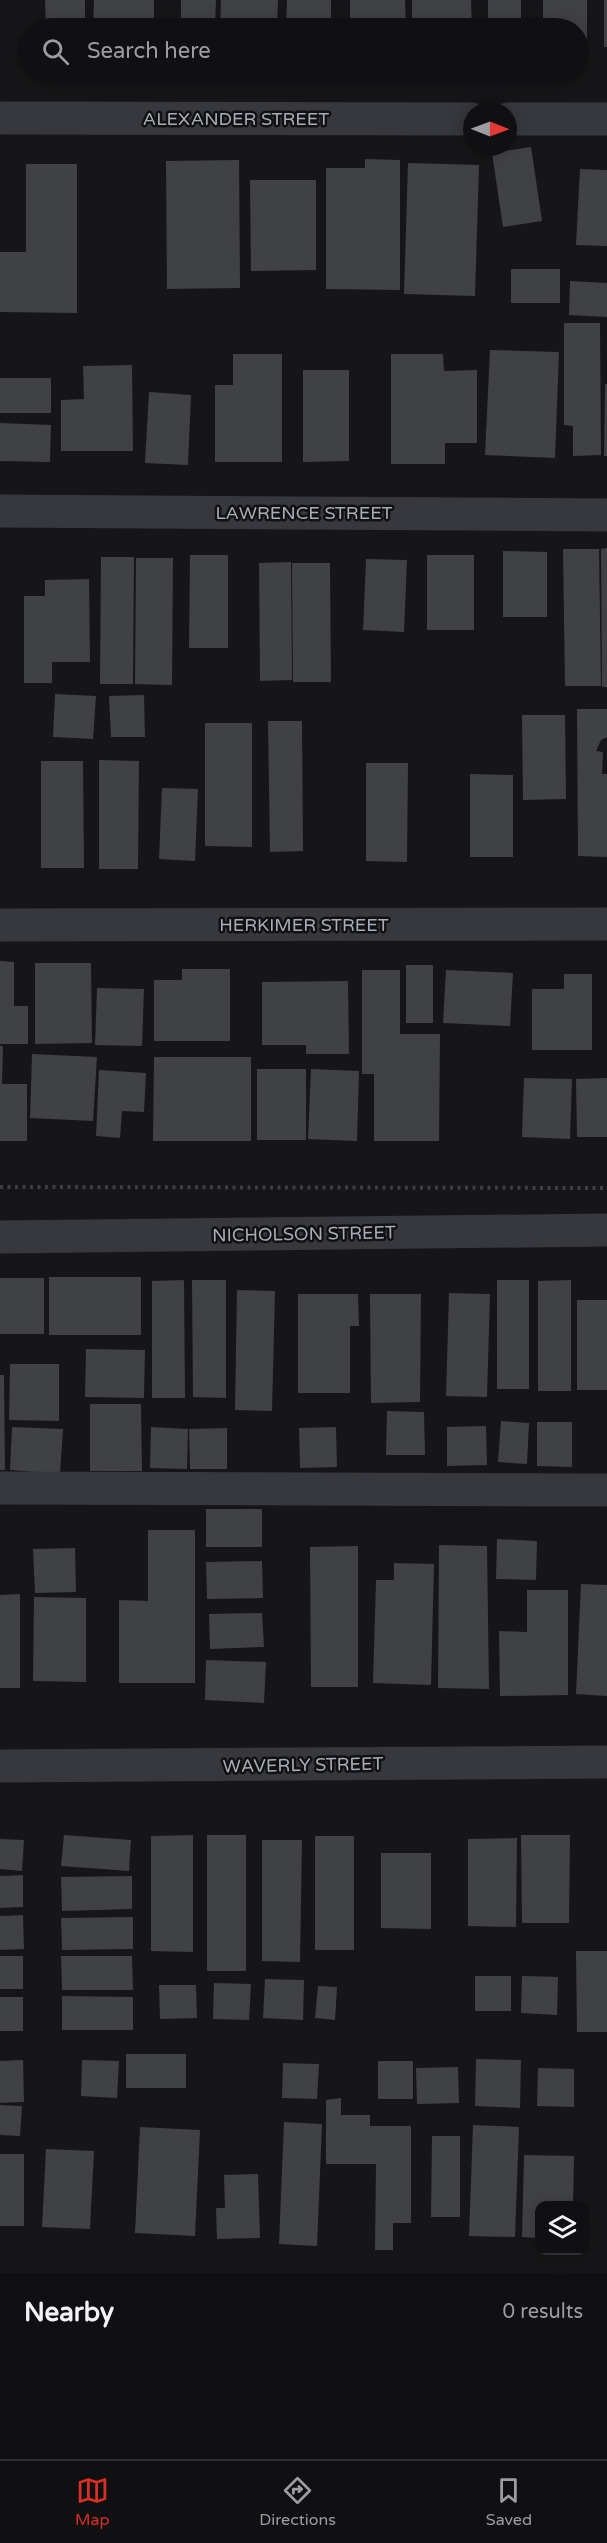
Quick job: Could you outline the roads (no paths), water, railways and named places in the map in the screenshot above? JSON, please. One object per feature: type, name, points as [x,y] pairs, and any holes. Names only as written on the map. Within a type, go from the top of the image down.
[{"type":"street","name":"ALEXANDER STREET","points":[[0,118],[463,119]]},
{"type":"street","points":[[517,119],[607,119]]},
{"type":"street","name":"LAWRENCE STREET","points":[[0,511],[607,515]]},
{"type":"street","name":"HERKIMER STREET","points":[[0,925],[607,924]]},
{"type":"street","name":"NICHOLSON STREET","points":[[0,1237],[607,1230]]},
{"type":"street","points":[[0,1488],[607,1490]]},
{"type":"street","name":"WAVERLY STREET","points":[[0,1766],[607,1762]]}]
